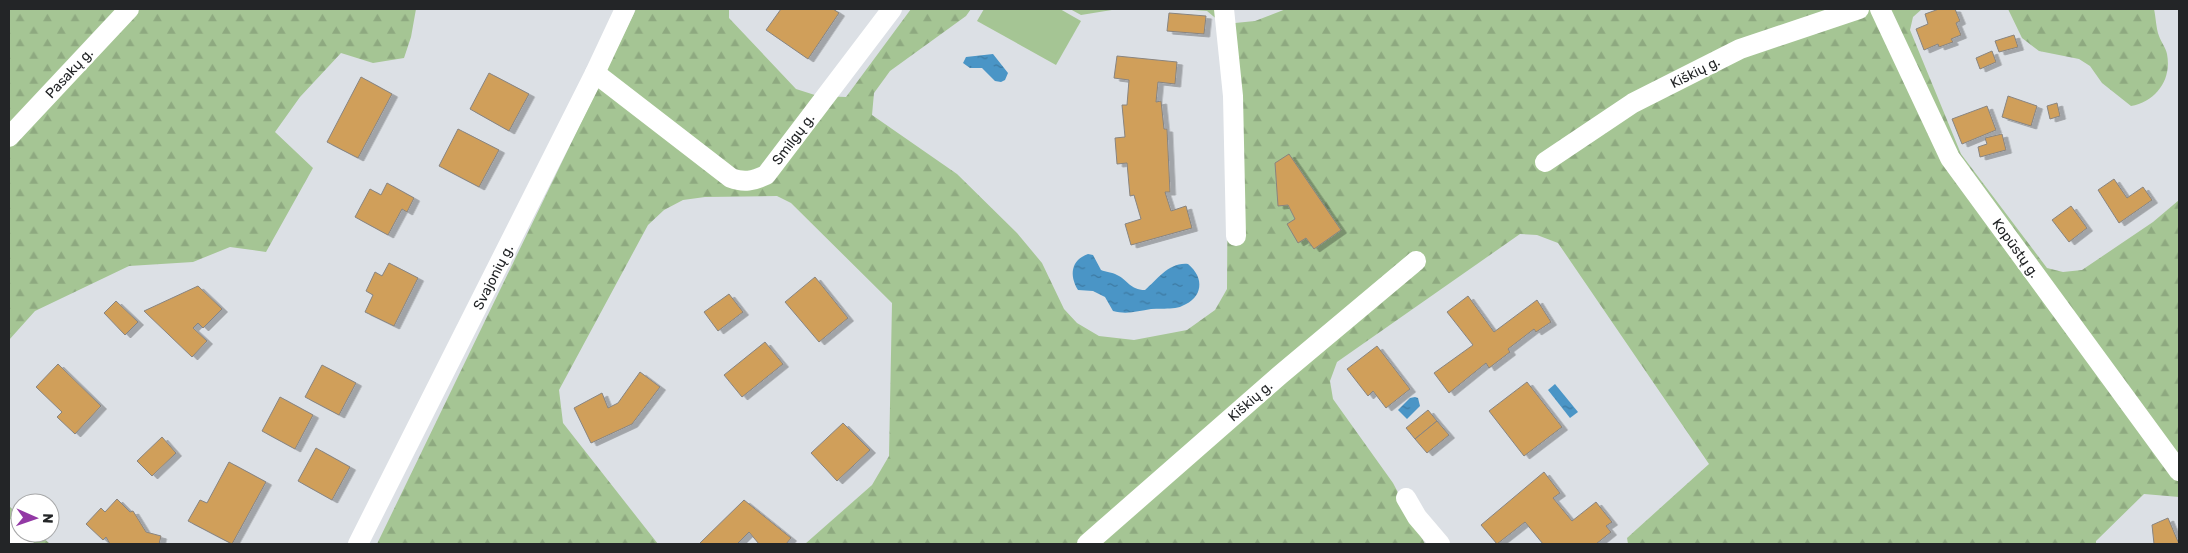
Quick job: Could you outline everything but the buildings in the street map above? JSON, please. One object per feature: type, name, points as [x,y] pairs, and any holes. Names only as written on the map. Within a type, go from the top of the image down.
[{"type":"street","name":"Pasakų g.","points":[[9,138],[129,9]]},
{"type":"street","name":"Svajonių g.","points":[[358,544],[595,73],[625,9]]},
{"type":"street","name":"Smilgų g.","points":[[595,73],[731,178],[741,182],[754,181],[766,176],[892,9]]},
{"type":"street","points":[[1224,9],[1233,96],[1236,236]]},
{"type":"street","name":"Kiškių g.","points":[[1545,162],[1633,103],[1740,50],[1858,9]]},
{"type":"street","name":"Kopūstų g.","points":[[1880,9],[1950,158],[2179,472]]},
{"type":"street","name":"Kiškių g.","points":[[1087,544],[1280,375],[1416,261]]},
{"type":"street","points":[[1406,498],[1417,517],[1440,544]]},
{"type":"street","points":[[9,529],[24,544]]},
{"type":"green space","points":[[9,9],[416,9],[411,37],[404,58],[373,63],[341,53],[300,97],[275,132],[313,168],[266,252],[230,247],[193,262],[129,266],[35,311],[9,340]]},
{"type":"green space","points":[[636,9],[729,9],[729,18],[796,89],[818,96],[846,97],[911,9],[971,9],[966,16],[890,71],[874,93],[872,115],[957,174],[1017,233],[1042,263],[1064,309],[1077,323],[1099,336],[1134,340],[1187,330],[1215,310],[1227,289],[1228,132],[1219,21],[1207,11],[1180,9],[1228,9],[1235,23],[1255,21],[1286,9],[1922,9],[1913,17],[1910,30],[1961,154],[2047,268],[2063,272],[2082,270],[2153,222],[2179,200],[2179,497],[2144,494],[2096,541],[2096,544],[1628,544],[1627,538],[1709,464],[1558,243],[1537,235],[1520,234],[1337,362],[1330,381],[1333,399],[1393,483],[1425,544],[805,544],[872,485],[889,456],[892,303],[791,203],[777,196],[705,197],[683,200],[664,210],[648,225],[559,390],[563,423],[658,544],[377,544]]},
{"type":"green space","points":[[984,9],[1060,9],[1081,21],[1056,65],[977,21]]},
{"type":"green space","points":[[1070,9],[1118,9],[1081,15]]},
{"type":"green space","points":[[2008,9],[2154,9],[2158,33],[2167,54],[2167,72],[2164,81],[2155,94],[2131,106],[2102,83],[2090,66],[2079,59],[2039,51],[2022,38]]},
{"type":"green space","points":[[9,506],[10,543],[50,544],[9,544]]},
{"type":"water","points":[[993,54],[1008,73],[1005,80],[1001,82],[995,81],[982,68],[970,68],[963,63],[966,57]]},
{"type":"water","points":[[1088,254],[1093,255],[1101,270],[1121,277],[1132,287],[1140,290],[1145,290],[1169,268],[1188,264],[1197,275],[1199,281],[1198,293],[1189,302],[1175,308],[1151,309],[1128,313],[1113,311],[1105,297],[1093,291],[1078,290],[1075,284],[1073,269],[1075,264]]},
{"type":"water","points":[[1555,384],[1578,412],[1570,418],[1548,390]]},
{"type":"water","points":[[1410,398],[1418,398],[1420,406],[1407,419],[1398,410]]}]
